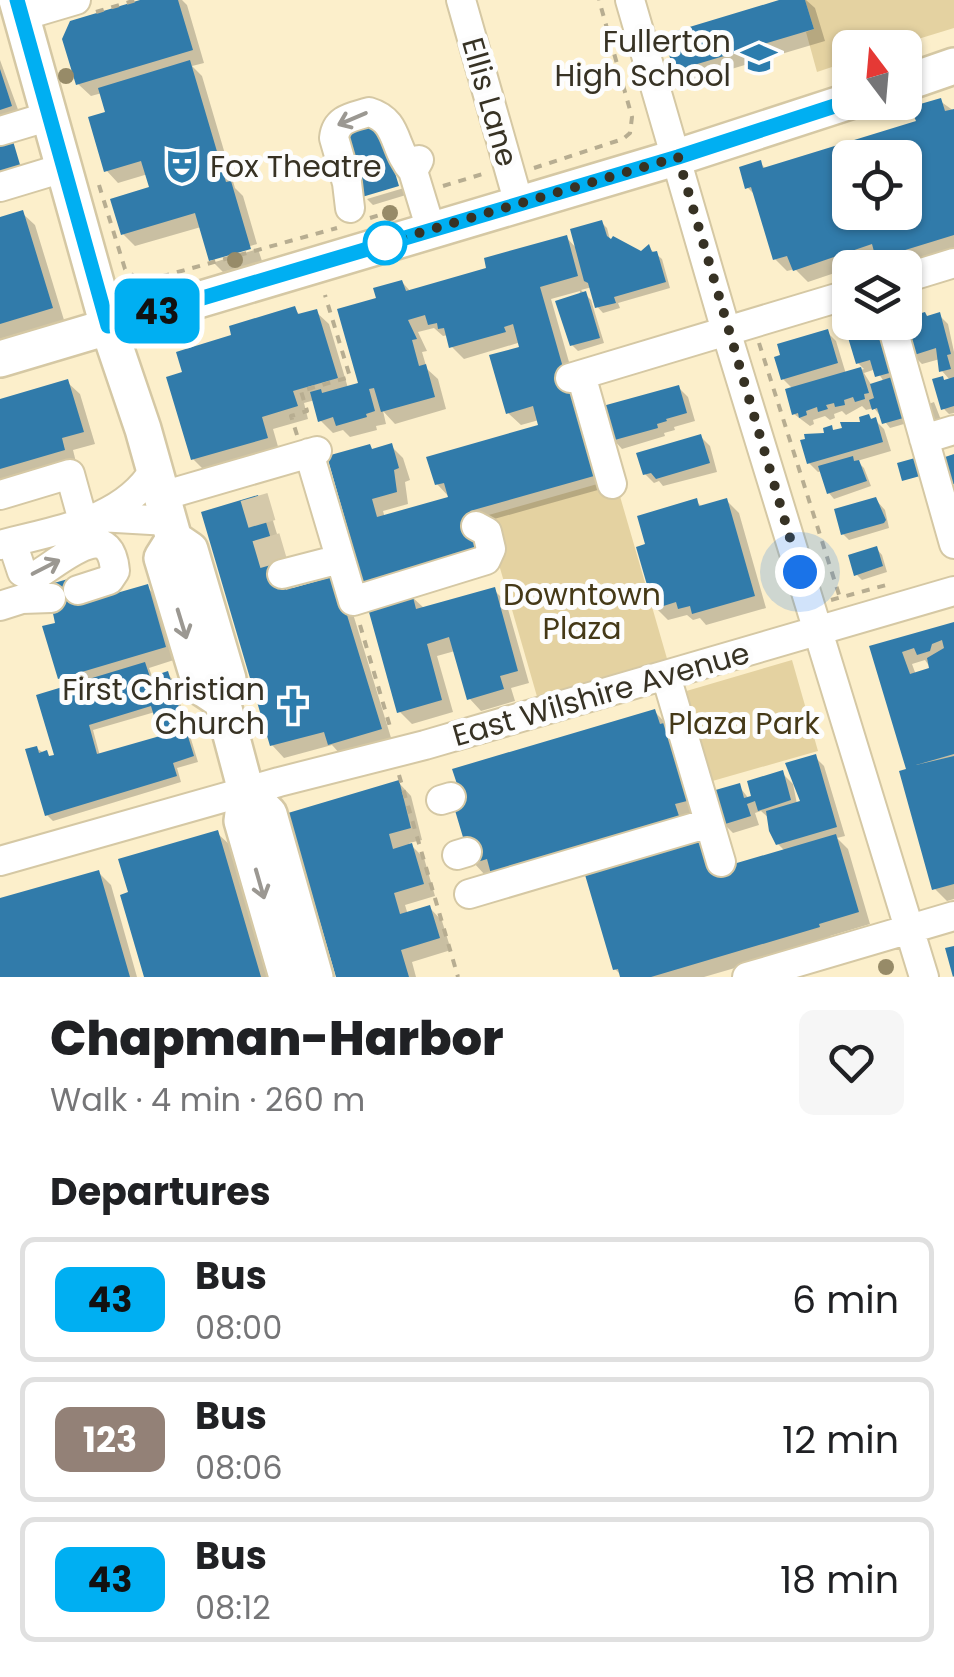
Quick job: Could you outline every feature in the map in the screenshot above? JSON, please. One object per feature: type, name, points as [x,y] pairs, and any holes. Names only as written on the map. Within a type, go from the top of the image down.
[{"type":"main road","points":[[19,8],[50,116],[79,168],[108,326],[164,506],[162,558],[200,686],[222,701],[246,791],[242,821],[286,977]]},
{"type":"main road","points":[[922,76],[954,66]]},
{"type":"main road","points":[[0,359],[108,326],[421,190],[519,204],[832,107]]},
{"type":"main road","points":[[246,791],[269,814],[315,977]]},
{"type":"street","name":"Ellis Lane","points":[[460,0],[519,204]]},
{"type":"street","points":[[630,0],[678,157],[740,327],[818,632],[924,977]]},
{"type":"street","points":[[19,8],[81,7]]},
{"type":"street","points":[[347,219],[347,183],[334,138],[334,130],[343,120],[370,112],[386,119],[421,190]]},
{"type":"street","points":[[0,130],[50,116]]},
{"type":"street","points":[[0,187],[79,168]]},
{"type":"street","points":[[922,273],[954,263]]},
{"type":"street","points":[[612,484],[575,376],[832,299]]},
{"type":"street","points":[[897,340],[954,544]]},
{"type":"street","points":[[924,439],[954,430]]},
{"type":"street","points":[[78,590],[109,580],[115,571],[108,550],[98,543],[86,542],[35,576],[22,572],[6,544],[90,519],[164,506],[250,484],[308,447],[353,601],[486,560],[491,549],[486,532],[476,526]]},
{"type":"street","points":[[0,495],[70,474],[90,519]]},
{"type":"street","points":[[90,519],[124,504],[142,490],[164,506]]},
{"type":"street","points":[[283,575],[340,559]]},
{"type":"street","name":"East Wilshire Avenue","points":[[0,861],[246,791],[425,746],[954,591]]},
{"type":"street","points":[[0,606],[22,599],[50,598]]},
{"type":"street","points":[[666,676],[692,786],[721,862]]},
{"type":"street","points":[[469,894],[709,824]]},
{"type":"street","points":[[747,977],[954,916]]},
{"type":"path","points":[[81,7],[136,0]]},
{"type":"path","points":[[79,168],[120,258],[135,277],[149,280],[210,266],[347,219],[408,206],[421,190],[508,166],[533,168],[623,139],[630,133],[632,117],[599,0]]},
{"type":"path","points":[[308,447],[292,416],[307,412],[302,391],[350,377],[326,295]]},
{"type":"path","points":[[740,327],[848,623]]},
{"type":"path","points":[[353,601],[391,730]]},
{"type":"path","points":[[398,774],[458,977]]},
{"type":"green space","points":[[805,0],[954,0],[954,28],[922,38],[922,30],[832,30],[832,67],[817,72],[806,32],[814,29]]},
{"type":"green space","name":"Downtown Plaza","points":[[615,479],[668,662],[538,700],[485,516]]},
{"type":"green space","name":"Plaza Park","points":[[792,660],[818,751],[709,782],[683,692]]},
{"type":"building","points":[[140,0],[178,0],[193,50],[76,85],[62,39],[70,21]]},
{"type":"building","points":[[779,0],[805,0],[814,29],[674,71],[663,35]]},
{"type":"building","name":"Fox Theatre","points":[[190,60],[226,182],[231,181],[251,249],[209,261],[195,213],[121,235],[110,199],[149,187],[141,161],[104,172],[88,117],[105,112],[98,88]]},
{"type":"building","points":[[0,69],[12,106],[0,110]]},
{"type":"building","points":[[941,98],[945,111],[954,109],[954,235],[905,250],[874,250],[872,244],[854,250],[832,250],[832,258],[793,271],[787,256],[773,260],[751,187],[745,189],[739,167],[761,160],[763,168],[832,147],[832,230],[922,230],[922,140],[854,140],[922,120],[922,104]]},
{"type":"building","points":[[373,119],[381,127],[399,186],[362,197],[341,128]]},
{"type":"building","points":[[13,141],[21,168],[0,174],[0,145]]},
{"type":"building","points":[[23,210],[53,308],[0,324],[0,217]]},
{"type":"building","points":[[602,220],[611,239],[613,236],[641,251],[649,244],[652,252],[657,251],[666,282],[614,297],[616,303],[595,308],[570,229]]},
{"type":"building","points":[[567,235],[578,276],[540,287],[594,476],[470,511],[482,553],[364,586],[327,456],[370,444],[372,449],[392,443],[399,468],[394,470],[397,492],[372,499],[377,517],[448,497],[444,483],[435,485],[426,457],[538,425],[533,406],[506,414],[489,355],[519,347],[513,324],[504,327],[506,332],[449,348],[444,328],[438,329],[437,323],[428,325],[425,315],[408,320],[417,339],[412,340],[419,366],[426,364],[435,397],[381,412],[374,388],[369,389],[375,411],[367,417],[336,426],[333,417],[318,422],[310,392],[321,389],[322,393],[358,383],[337,309],[376,298],[373,288],[402,280],[406,291],[486,268],[484,258]]},
{"type":"building","points":[[586,291],[600,338],[570,346],[555,301]]},
{"type":"building","points":[[295,306],[298,314],[317,309],[338,378],[293,391],[298,406],[262,417],[268,438],[191,460],[166,377],[182,372],[176,352],[231,335],[229,326]]},
{"type":"building","points":[[940,312],[951,369],[939,372],[936,348],[911,356],[906,340],[922,340],[922,313],[927,316]]},
{"type":"building","points":[[828,329],[838,363],[781,380],[774,357],[780,355],[777,344]]},
{"type":"building","points":[[849,340],[884,340],[893,372],[875,377],[870,360],[856,364]]},
{"type":"building","points":[[861,367],[869,393],[864,394],[865,399],[855,402],[853,397],[844,400],[845,405],[826,405],[828,409],[818,412],[817,407],[799,418],[798,413],[792,415],[785,389]]},
{"type":"building","points":[[895,376],[907,417],[882,424],[877,408],[872,410],[869,400],[874,398],[870,384]]},
{"type":"building","points":[[943,376],[944,380],[954,377],[954,406],[941,410],[932,379]]},
{"type":"building","points":[[68,379],[84,432],[62,438],[65,450],[0,469],[0,399]]},
{"type":"building","points":[[679,385],[687,413],[666,419],[657,424],[658,428],[611,441],[599,407]]},
{"type":"building","points":[[869,414],[871,419],[876,417],[883,442],[807,464],[800,440],[805,439],[804,434],[824,433],[823,428],[832,425],[833,430],[842,428],[840,422],[860,422],[859,417]]},
{"type":"building","points":[[701,434],[710,463],[656,479],[651,473],[643,475],[636,453]]},
{"type":"building","points":[[954,454],[954,484],[947,486],[939,459]]},
{"type":"building","points":[[853,456],[854,461],[859,460],[867,481],[827,494],[818,466]]},
{"type":"building","points":[[915,458],[920,476],[902,481],[897,463]]},
{"type":"building","points":[[258,495],[286,590],[335,576],[382,729],[328,745],[324,732],[270,746],[201,512]]},
{"type":"building","points":[[876,497],[884,523],[841,535],[834,509]]},
{"type":"building","points":[[697,498],[699,506],[727,498],[755,596],[692,614],[690,606],[678,609],[676,602],[654,609],[636,547],[645,544],[637,516]]},
{"type":"building","points":[[877,546],[883,566],[854,576],[848,555]]},
{"type":"building","points":[[75,577],[82,603],[148,584],[166,647],[58,679],[42,626],[55,623],[47,585]]},
{"type":"building","points":[[495,587],[518,671],[500,676],[504,689],[467,700],[449,637],[427,644],[442,700],[397,713],[367,605],[412,593],[416,609]]},
{"type":"building","points":[[954,622],[954,754],[916,765],[954,756],[954,884],[932,890],[899,771],[906,769],[869,646]],"holes":[[[942,640],[944,648],[927,658],[929,668],[910,674],[902,652],[914,648],[917,655],[930,651],[932,644]]]},
{"type":"building","points":[[145,662],[150,677],[168,671],[194,756],[173,763],[177,776],[45,816],[25,749],[37,746],[39,753],[47,750],[49,756],[54,755],[36,695]],"holes":[[[151,706],[160,736],[97,754],[89,725]]]},
{"type":"building","points":[[655,709],[660,724],[668,722],[691,800],[675,804],[680,819],[491,874],[487,859],[471,864],[448,787],[457,784],[452,769]]},
{"type":"building","points":[[816,754],[837,827],[776,845],[766,811],[800,801],[785,763]]},
{"type":"building","points":[[783,770],[791,800],[758,811],[755,801],[747,804],[751,816],[722,825],[712,791],[740,783],[744,798],[751,796],[747,781]]},
{"type":"building","points":[[399,780],[411,828],[389,834],[393,849],[412,843],[424,884],[394,893],[400,914],[430,905],[440,938],[401,950],[409,977],[336,977],[288,813]]},
{"type":"building","points":[[218,830],[261,977],[144,977],[120,895],[128,892],[118,859]]},
{"type":"building","points":[[702,833],[713,870],[836,834],[859,912],[651,977],[620,977],[618,969],[613,970],[583,868]]},
{"type":"building","points":[[99,870],[130,977],[0,977],[0,898]]},
{"type":"building","points":[[954,946],[954,976],[953,977],[945,948]]},
{"type":"tunnel","points":[[254,497],[275,568],[282,574]]},
{"type":"bus line","name":"43","points":[[17,0],[108,326],[678,157],[832,107]]},
{"type":"place","name":"Fullerton High School","points":[[759,58]]},
{"type":"place","name":"Fox Theatre","points":[[182,166]]},
{"type":"place","name":"First Christian Church","points":[[293,706]]},
{"type":"route","points":[[385,243],[678,157],[726,331],[800,572]]}]
